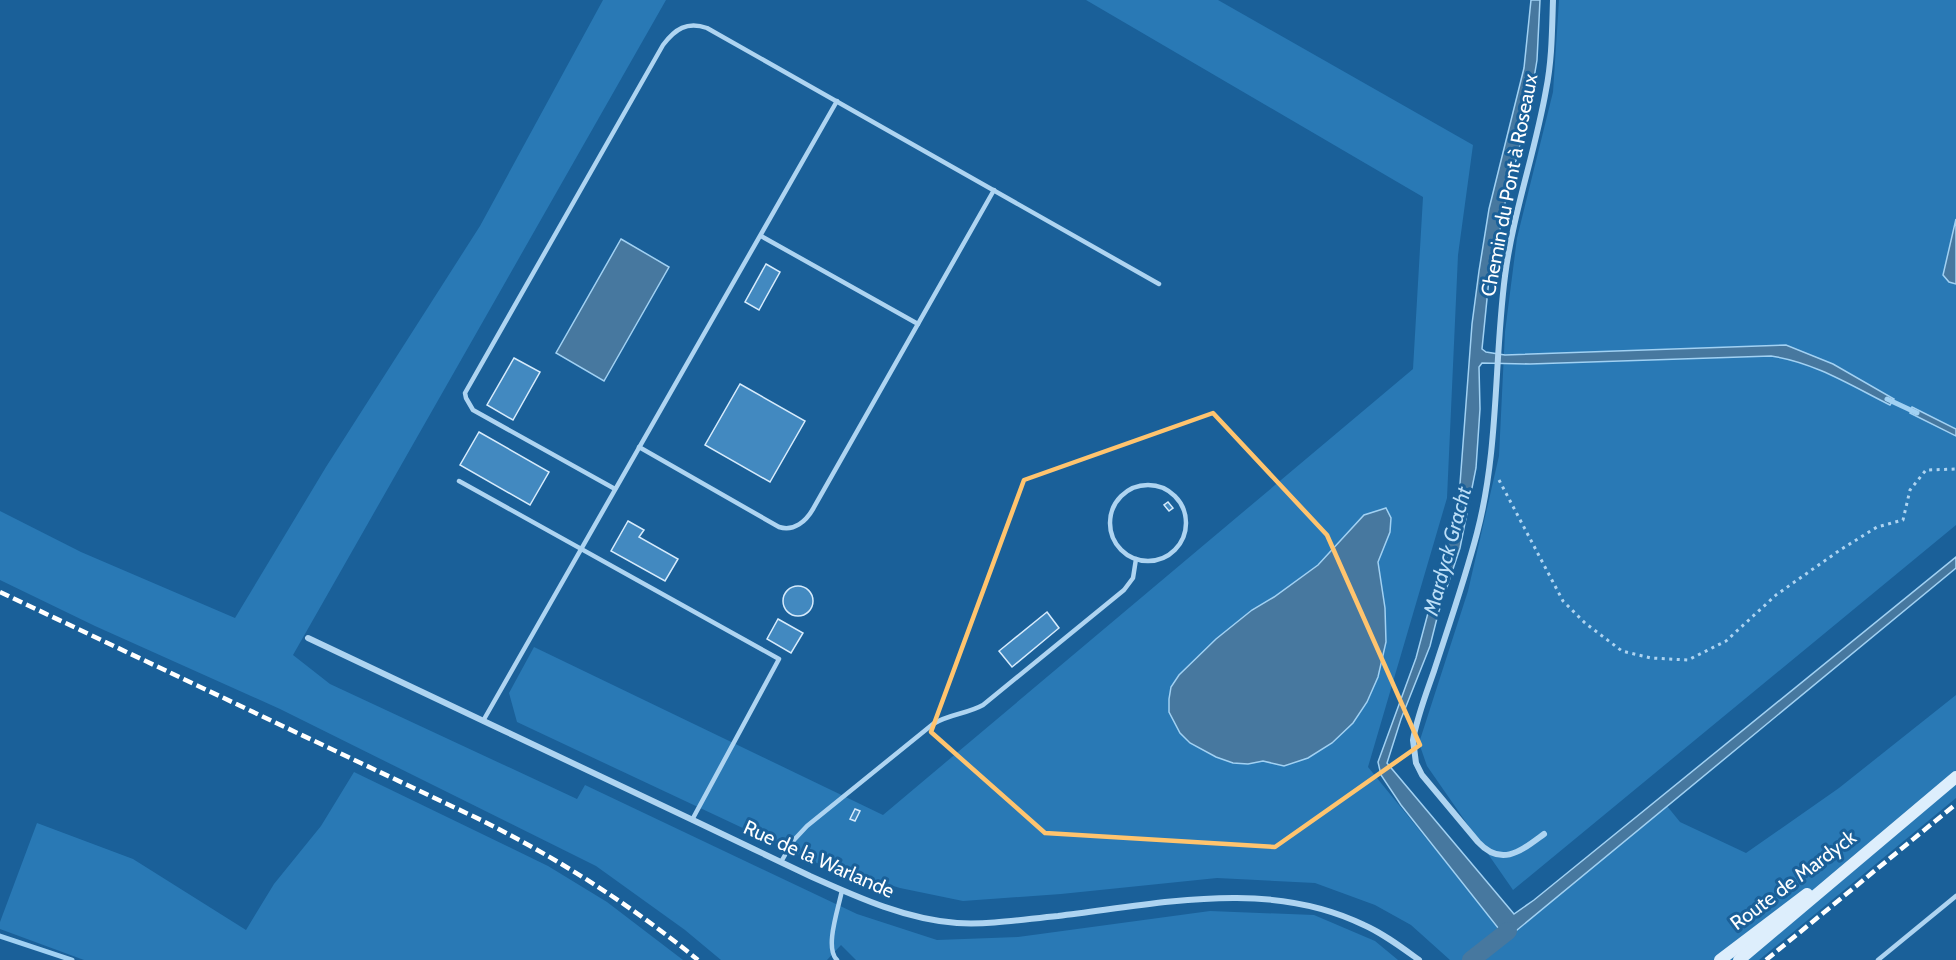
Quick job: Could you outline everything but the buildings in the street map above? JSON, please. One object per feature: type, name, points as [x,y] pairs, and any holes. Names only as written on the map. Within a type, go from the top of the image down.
[{"type":"main road","name":"Route de Mardyck","points":[[1739,960],[1956,777]]},
{"type":"main road","name":"Route de Mardyck","points":[[1720,960],[1890,832]]},
{"type":"street","name":"Chemin du Pont à Roseaux","points":[[1544,834],[1512,854],[1501,856],[1488,852],[1422,775],[1413,755],[1414,732],[1477,532],[1490,462],[1497,348],[1505,275],[1510,243],[1547,87],[1552,45],[1553,0]]},
{"type":"street","name":"Rue de la Warlande","points":[[308,638],[781,862],[842,890],[902,913],[941,921],[1000,922],[1203,899],[1251,897],[1312,907],[1362,924],[1418,959]]},
{"type":"lane","points":[[615,489],[473,410],[465,393],[663,45],[681,27],[694,24],[700,26],[1159,284]]},
{"type":"lane","points":[[483,721],[837,101]]},
{"type":"lane","points":[[639,447],[779,527],[790,529],[802,522],[813,509],[994,190]]},
{"type":"lane","points":[[761,236],[918,324]]},
{"type":"lane","points":[[459,481],[779,659],[692,820]]},
{"type":"lane","points":[[1147,485],[1160,487],[1175,497],[1182,508],[1186,520],[1185,532],[1180,544],[1166,557],[1155,561],[1136,559],[1125,554],[1113,539],[1110,521],[1113,509],[1119,498],[1135,488],[1147,485]]},
{"type":"lane","points":[[781,862],[793,841],[807,826],[928,727],[946,717],[983,705],[1128,587],[1133,578],[1136,559]]},
{"type":"lane","points":[[837,960],[831,952],[831,943],[842,890]]},
{"type":"lane","points":[[1878,960],[1956,896]]},
{"type":"path","points":[[1490,462],[1563,601],[1585,623],[1622,651],[1651,658],[1688,660],[1726,640],[1776,595],[1840,550],[1877,527],[1903,520],[1910,490],[1926,470],[1956,469]]},
{"type":"highlighted area","points":[[1213,413],[1327,535],[1420,745],[1275,847],[1045,833],[931,732],[1024,480]]},
{"type":"shaded area","points":[[603,0],[666,0],[293,655],[330,684],[577,799],[585,785],[857,914],[937,940],[1018,937],[1210,911],[1314,915],[1375,941],[1398,960],[856,960],[841,945],[827,960],[721,960],[685,930],[596,866],[280,709],[95,626],[0,580],[0,511],[81,552],[235,618],[326,467],[480,226]]},
{"type":"shaded area","points":[[1086,0],[1218,0],[1473,145],[1458,255],[1447,498],[1368,767],[1500,929],[1475,946],[1485,940],[1494,948],[1667,806],[1680,822],[1746,853],[1839,788],[1956,695],[1956,798],[1759,960],[1450,960],[1411,925],[1375,905],[1315,883],[1217,878],[1061,894],[963,901],[900,888],[817,863],[517,722],[509,693],[534,647],[883,815],[1413,369],[1423,197]]},
{"type":"shaded area","points":[[1559,0],[1956,0],[1956,525],[1513,890],[1427,766],[1419,743],[1468,591],[1499,456],[1505,332],[1517,238],[1553,92]]},
{"type":"shaded area","points":[[354,772],[548,866],[607,902],[683,960],[84,960],[0,929],[0,922],[37,823],[133,859],[246,930],[274,884],[321,826]]},
{"type":"water","points":[[1531,0],[1540,0],[1537,60],[1528,114],[1503,211],[1499,237],[1492,249],[1482,349],[1486,352],[1505,355],[1786,345],[1833,364],[1894,399],[1890,405],[1818,369],[1771,356],[1530,364],[1482,363],[1479,367],[1480,409],[1476,468],[1460,548],[1430,646],[1401,719],[1387,763],[1514,914],[1956,557],[1956,568],[1494,949],[1485,940],[1499,929],[1401,805],[1381,775],[1378,762],[1416,658],[1456,508],[1460,484],[1472,324],[1479,271],[1489,209],[1524,68]]},
{"type":"water","points":[[1956,219],[1956,284],[1949,282],[1943,275]]},
{"type":"water","points":[[621,239],[669,267],[604,381],[556,353]]},
{"type":"water","points":[[1912,407],[1956,429],[1956,436],[1910,413]]},
{"type":"water","points":[[1386,508],[1391,518],[1390,532],[1378,562],[1385,608],[1386,642],[1378,677],[1367,702],[1353,723],[1332,743],[1308,758],[1284,766],[1263,761],[1248,764],[1233,763],[1190,743],[1180,733],[1169,712],[1171,687],[1179,675],[1216,639],[1252,610],[1318,565],[1364,515]]},
{"type":"waterway","points":[[1887,399],[1917,413]]},
{"type":"waterway","name":"Mardyck Gracht","points":[[1471,960],[1508,931]]},
{"type":"waterway","points":[[0,936],[72,960]]},
{"type":"railway","points":[[0,592],[510,835],[594,884],[647,920],[698,960]]},
{"type":"railway","points":[[1766,960],[1956,804]]}]
